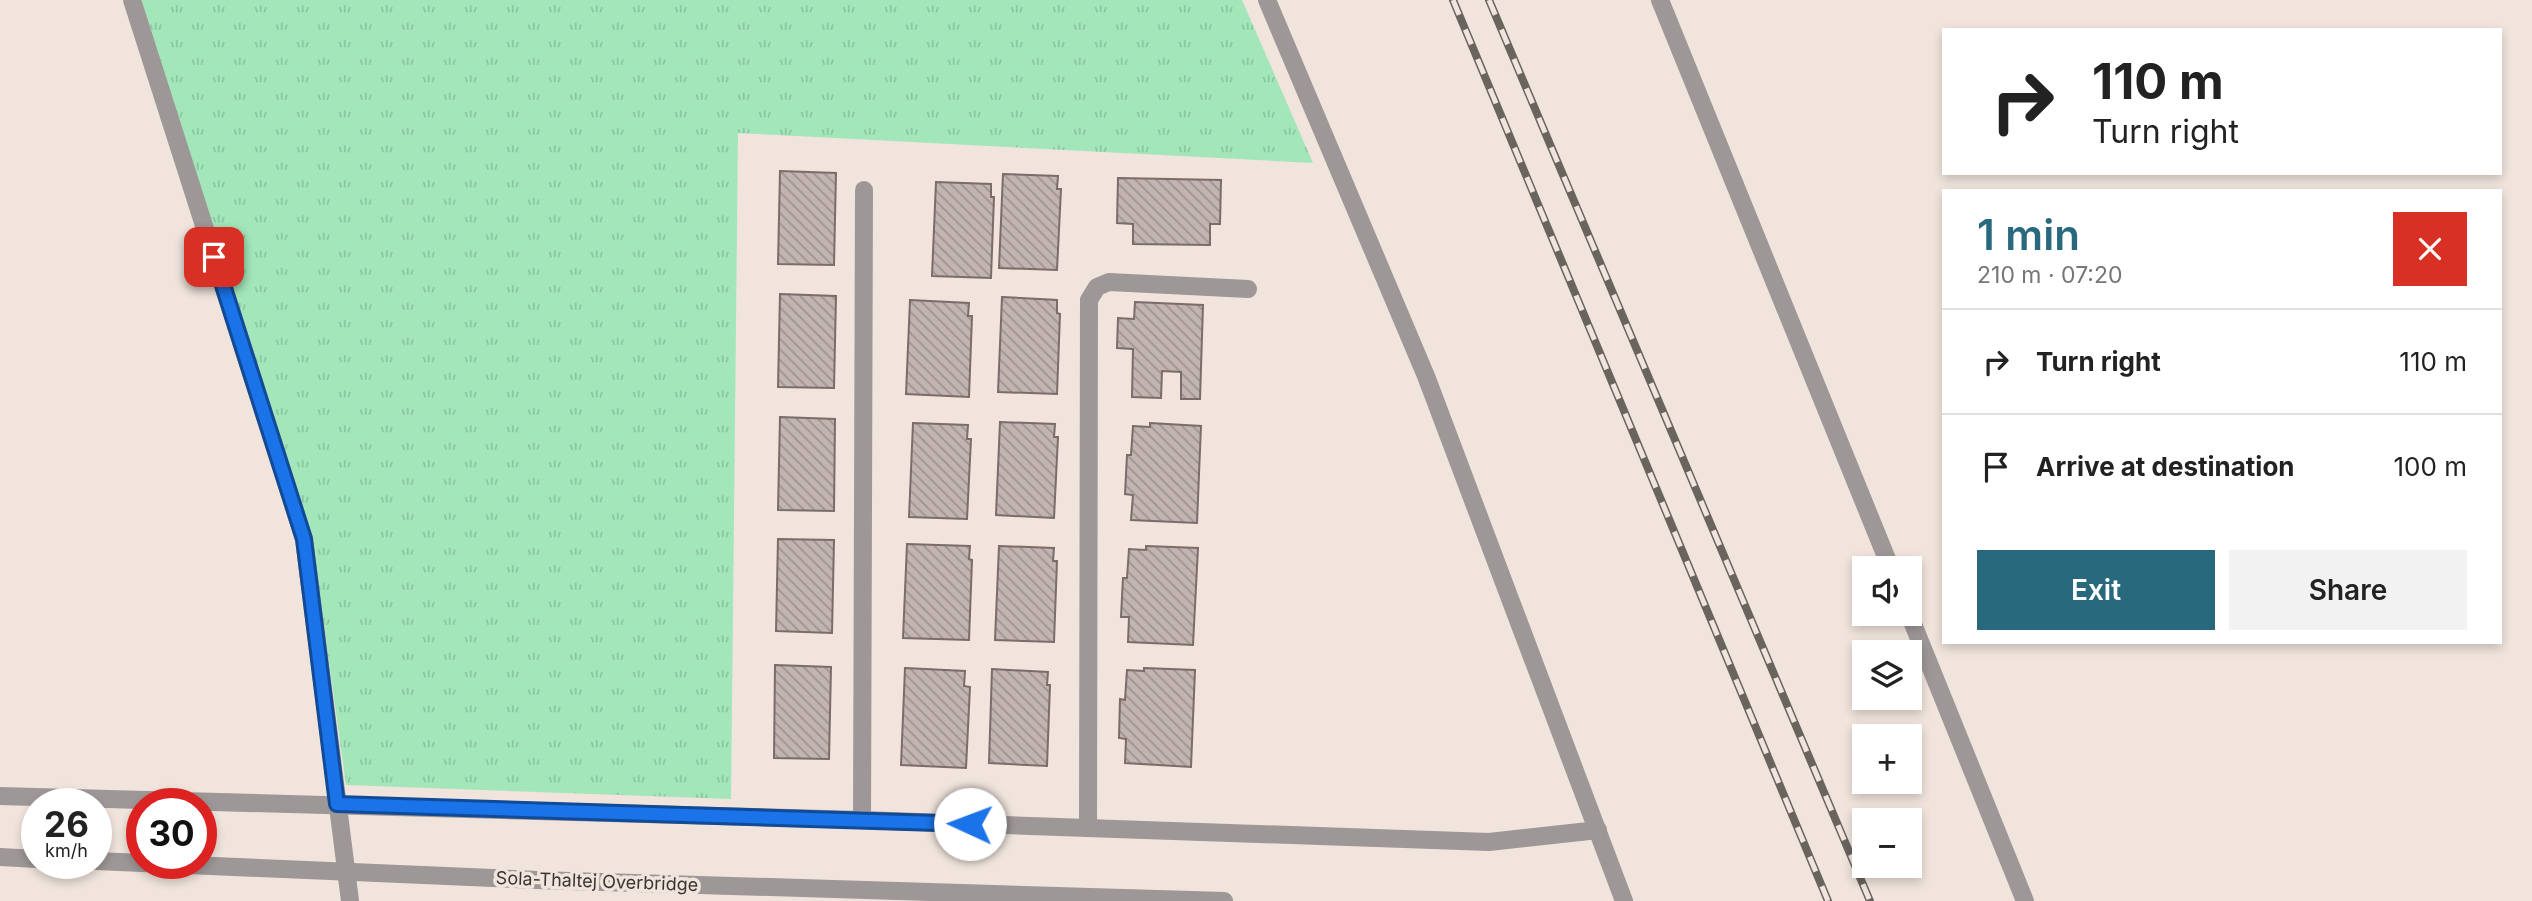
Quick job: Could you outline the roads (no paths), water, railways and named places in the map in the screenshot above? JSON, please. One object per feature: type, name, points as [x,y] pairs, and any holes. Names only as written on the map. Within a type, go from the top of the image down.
[{"type":"street","points":[[132,0],[304,539],[350,901]]},
{"type":"street","points":[[1267,0],[1426,376],[1624,901]]},
{"type":"street","points":[[1660,0],[1886,556]]},
{"type":"street","points":[[862,820],[864,190]]},
{"type":"street","points":[[1088,828],[1088,300],[1097,287],[1109,282],[1248,289]]},
{"type":"street","points":[[1914,626],[2029,900]]},
{"type":"street","points":[[0,796],[862,820],[1489,842],[1598,830]]},
{"type":"street","points":[[0,857],[21,858]]},
{"type":"street","name":"Sola-Thaltej Overbridge","points":[[112,862],[538,880],[1224,901]]},
{"type":"railway","points":[[1453,0],[1828,901]]},
{"type":"railway","points":[[1489,0],[1870,901]]}]
